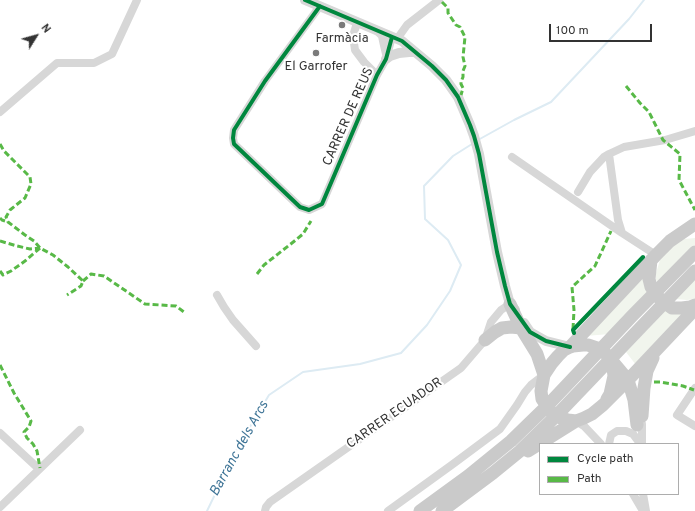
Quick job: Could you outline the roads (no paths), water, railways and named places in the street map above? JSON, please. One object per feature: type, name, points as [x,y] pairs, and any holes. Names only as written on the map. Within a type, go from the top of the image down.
[{"type":"main road","points":[[570,348],[670,241],[695,224]]},
{"type":"main road","points":[[678,235],[687,233],[695,234]]},
{"type":"main road","points":[[420,511],[468,476],[511,441],[695,252]]},
{"type":"main road","points":[[654,257],[649,279],[654,293],[664,303],[672,308],[686,308],[695,305]]},
{"type":"main road","points":[[442,511],[520,451],[556,416],[695,271]]},
{"type":"main road","points":[[510,304],[521,328],[537,354],[544,375]]},
{"type":"main road","points":[[541,443],[576,421],[592,414],[603,405],[695,309]]},
{"type":"main road","points":[[485,340],[502,328],[521,328]]},
{"type":"main road","points":[[640,424],[647,371],[663,343]]},
{"type":"main road","points":[[511,441],[530,416],[541,391],[544,375],[555,359],[564,350],[573,346],[588,345],[600,349],[610,359],[628,380],[640,424]]},
{"type":"main road","points":[[603,405],[610,394],[614,376],[610,359]]},
{"type":"main road","points":[[541,391],[542,400],[550,411],[561,418],[576,421]]},
{"type":"main road","points":[[493,473],[539,444]]},
{"type":"street","points":[[0,112],[58,63],[94,63],[112,54],[136,0]]},
{"type":"street","points":[[306,0],[395,38],[415,52],[446,80],[458,97],[470,125],[479,154],[497,252],[510,304],[530,332],[546,340],[570,348]]},
{"type":"street","points":[[386,59],[395,38],[407,25],[439,0]]},
{"type":"street","name":"CARRER DE REUS","points":[[320,6],[265,81],[234,130],[233,138],[234,144],[300,207],[309,210],[322,204],[376,76],[386,59],[384,41],[382,36],[377,31]]},
{"type":"street","points":[[357,23],[353,36],[355,50],[376,76]]},
{"type":"street","points":[[386,59],[406,52],[415,52]]},
{"type":"street","points":[[578,192],[590,172],[604,157],[609,154],[624,147],[665,140],[695,131]]},
{"type":"street","points":[[609,154],[618,220],[622,233]]},
{"type":"street","points":[[512,157],[654,257]]},
{"type":"street","points":[[217,295],[233,320],[256,346]]},
{"type":"street","name":"CARRER ECUADOR","points":[[265,511],[270,502],[461,368],[485,340],[491,322],[501,310],[510,304]]},
{"type":"street","points":[[388,511],[500,429],[525,392],[531,385],[544,375]]},
{"type":"street","points":[[695,388],[677,415],[695,426]]},
{"type":"street","points":[[576,421],[584,426],[600,443]]},
{"type":"street","points":[[640,424],[640,443]]},
{"type":"street","points":[[0,507],[80,430]]},
{"type":"street","points":[[609,443],[612,435],[617,431],[626,431],[633,434],[640,443]]},
{"type":"street","points":[[0,433],[39,469]]},
{"type":"street","points":[[634,495],[643,511]]},
{"type":"street","points":[[643,495],[646,511]]},
{"type":"waterway","name":"Barranc dels Arcs","points":[[478,140],[551,102],[629,19],[644,0]]},
{"type":"waterway","name":"Barranc dels Arcs","points":[[207,511],[238,447],[269,395],[303,372],[360,364],[401,353],[427,325],[450,291],[461,265],[448,240],[425,219],[424,186],[453,156],[472,144]]},
{"type":"place","name":"Farmàcia","points":[[342,25]]},
{"type":"place","name":"El Garrofer","points":[[316,53]]}]
